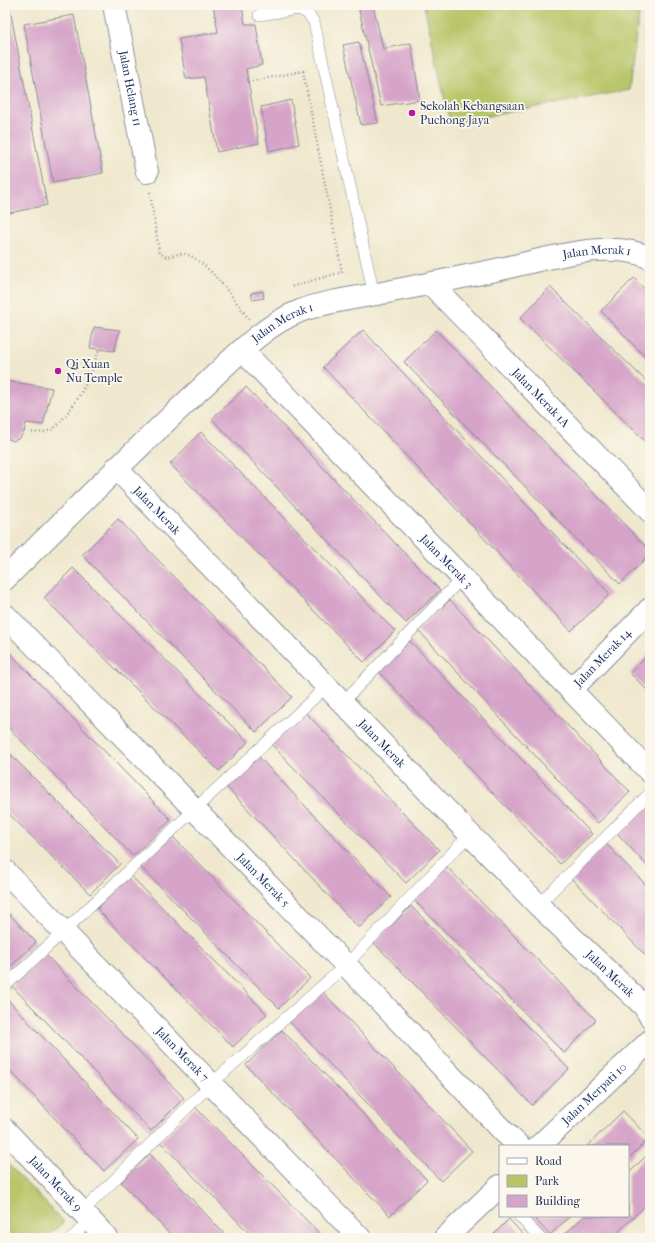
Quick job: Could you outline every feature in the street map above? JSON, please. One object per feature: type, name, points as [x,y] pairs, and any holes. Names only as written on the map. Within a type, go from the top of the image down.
[{"type":"street","name":"Jalan Helang 11","points":[[114,5],[147,172]]},
{"type":"street","name":"Jalan Merak 1","points":[[5,578],[116,468],[242,350],[280,320],[301,311],[327,304],[431,284],[571,254],[618,250],[640,253],[650,258]]},
{"type":"street","name":"Jalan Merak 1A","points":[[431,284],[650,511]]},
{"type":"street","name":"Jalan Merak 3","points":[[242,350],[650,772]]},
{"type":"street","name":"Jalan Merak","points":[[116,468],[538,905],[644,1006],[650,1016]]},
{"type":"street","name":"Jalan Merak 14","points":[[570,690],[650,609]]},
{"type":"street","name":"Jalan Merak 5","points":[[5,615],[346,965],[518,1145]]},
{"type":"street","name":"Jalan Merak 7","points":[[5,871],[212,1083],[360,1238]]},
{"type":"street","name":"Jalan Merpati 10","points":[[540,1145],[650,1041]]},
{"type":"street","name":"Jalan Merak 9","points":[[5,1130],[107,1238]]},
{"type":"street","points":[[445,1238],[498,1191]]},
{"type":"lane","points":[[259,15],[299,9],[308,14],[314,22],[374,295]]},
{"type":"lane","points":[[342,702],[462,578]]},
{"type":"lane","points":[[5,986],[327,686]]},
{"type":"lane","points":[[538,905],[650,793]]},
{"type":"lane","points":[[72,1238],[86,1216],[212,1083],[346,965],[470,834]]},
{"type":"lane","points":[[520,1217],[540,1238]]},
{"type":"path","points":[[248,82],[303,71],[342,272],[290,287]]},
{"type":"path","points":[[147,172],[160,252],[166,257],[184,254],[199,261],[212,273],[262,334]]},
{"type":"path","points":[[24,431],[37,433],[48,432],[57,426],[84,390],[99,349]]},
{"type":"green space","points":[[424,5],[640,5],[629,90],[450,123]]},
{"type":"green space","points":[[5,1161],[64,1222],[44,1238],[5,1238]]},
{"type":"building","points":[[213,5],[242,5],[245,24],[256,24],[262,65],[246,69],[259,143],[217,152],[204,77],[186,79],[179,39],[218,32]]},
{"type":"building","points":[[358,5],[373,5],[383,49],[411,43],[420,100],[381,106]]},
{"type":"building","points":[[10,9],[47,205],[5,214],[5,10]]},
{"type":"building","points":[[74,15],[103,173],[53,183],[24,24]]},
{"type":"building","points":[[359,42],[378,123],[361,125],[343,45]]},
{"type":"building","points":[[291,100],[299,144],[269,151],[261,107]]},
{"type":"building","points":[[634,278],[650,295],[650,362],[601,311]]},
{"type":"building","points":[[550,287],[650,385],[650,446],[520,318]]},
{"type":"building","points":[[263,291],[264,298],[253,300],[251,293]]},
{"type":"building","points":[[94,327],[120,330],[114,351],[90,348]]},
{"type":"building","points":[[363,330],[610,594],[571,631],[323,367]]},
{"type":"building","points":[[436,330],[650,551],[650,554],[620,584],[404,362]]},
{"type":"building","points":[[5,381],[52,388],[43,425],[26,423],[20,438],[13,441],[5,435]]},
{"type":"building","points":[[246,387],[440,590],[406,623],[212,419]]},
{"type":"building","points":[[201,432],[395,631],[364,662],[170,464]]},
{"type":"building","points":[[118,519],[292,697],[256,732],[82,555]]},
{"type":"building","points":[[73,568],[248,742],[219,771],[44,598]]},
{"type":"building","points":[[450,600],[630,792],[598,823],[418,630]]},
{"type":"building","points":[[410,641],[592,834],[560,864],[378,671]]},
{"type":"building","points":[[5,648],[171,820],[133,856],[5,724]]},
{"type":"building","points":[[650,653],[650,693],[630,673]]},
{"type":"building","points":[[302,709],[439,850],[406,883],[269,742]]},
{"type":"building","points":[[5,749],[120,864],[90,894],[5,810]]},
{"type":"building","points":[[256,754],[391,897],[359,928],[224,784]]},
{"type":"building","points":[[646,805],[650,809],[650,869],[617,833]]},
{"type":"building","points":[[171,835],[310,978],[279,1008],[140,866]]},
{"type":"building","points":[[606,844],[650,889],[650,960],[571,878]]},
{"type":"building","points":[[447,867],[596,1020],[564,1053],[414,900]]},
{"type":"building","points":[[130,875],[267,1014],[233,1047],[97,909]]},
{"type":"building","points":[[411,906],[569,1069],[532,1105],[374,943]]},
{"type":"building","points":[[5,910],[36,942],[5,972]]},
{"type":"building","points":[[45,954],[184,1098],[151,1131],[12,986]]},
{"type":"building","points":[[320,989],[472,1151],[441,1181],[288,1020]]},
{"type":"building","points":[[8,1000],[138,1139],[104,1171],[5,1065],[5,1003]]},
{"type":"building","points":[[282,1030],[427,1180],[390,1216],[246,1065]]},
{"type":"building","points":[[195,1107],[324,1238],[254,1238],[160,1142]]},
{"type":"building","points":[[623,1111],[649,1138],[629,1158],[629,1145],[588,1145]]},
{"type":"building","points":[[650,1152],[650,1201],[612,1238],[561,1238],[583,1217],[629,1217],[629,1173]]},
{"type":"building","points":[[150,1154],[228,1238],[173,1238],[121,1182]]},
{"type":"building","points":[[533,1217],[569,1217],[550,1235]]},
{"type":"building","points":[[509,1219],[526,1238],[490,1238]]},
{"type":"place","name":"Sekolah Kebangsaan Puchong Jaya","points":[[412,113]]},
{"type":"place","name":"Qi Xuan Nu Temple","points":[[58,371]]}]
